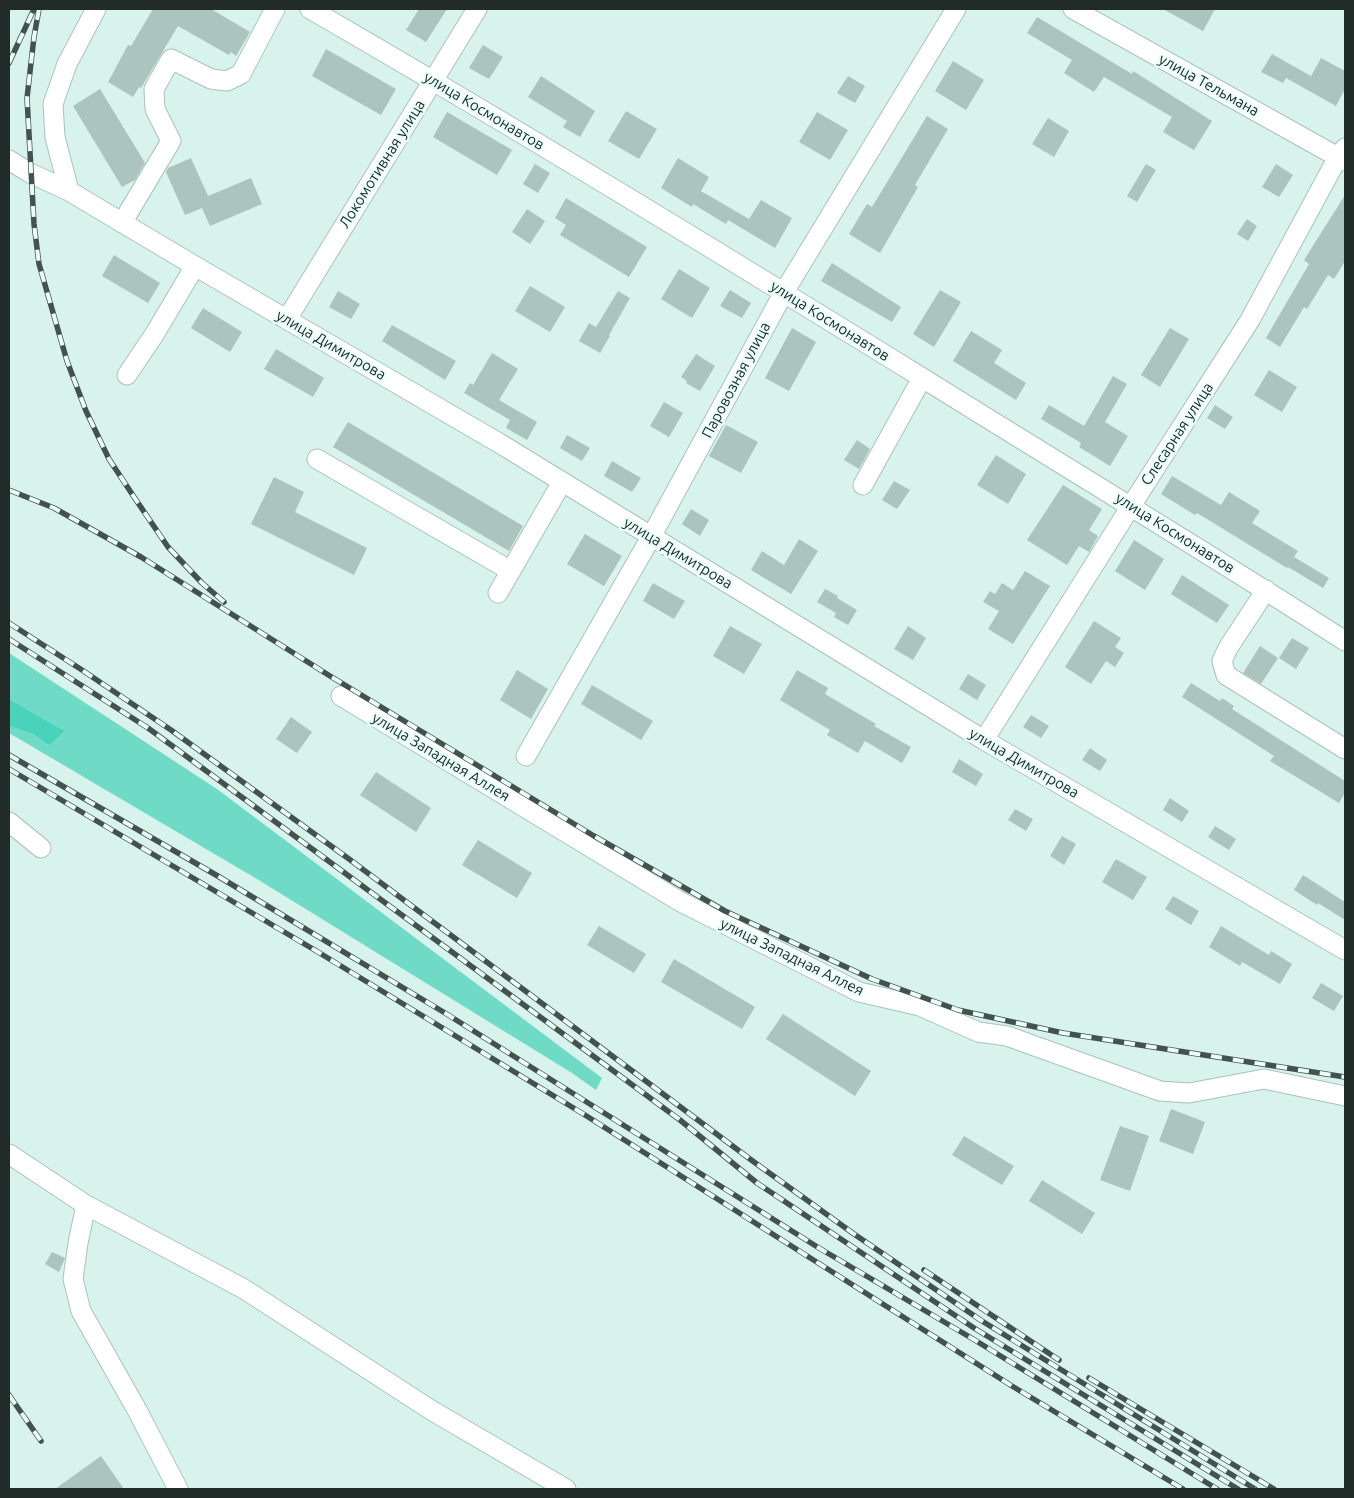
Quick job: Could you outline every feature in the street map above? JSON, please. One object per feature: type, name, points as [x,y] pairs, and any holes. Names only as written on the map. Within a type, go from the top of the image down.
[{"type":"street","points":[[70,191],[56,137],[52,104],[67,64],[96,9]]},
{"type":"street","points":[[122,223],[171,141],[155,109],[154,89],[172,59],[211,79],[227,81],[234,78],[241,74],[275,9]]},
{"type":"street","name":"улица Космонавтов","points":[[310,9],[434,80],[784,292],[1131,506],[1345,641]]},
{"type":"street","name":"Локомотивная улица","points":[[287,319],[477,9]]},
{"type":"street","name":"Паровозная улица","points":[[526,756],[651,537],[784,292],[956,9]]},
{"type":"street","name":"улица Тельмана","points":[[1073,9],[1343,155]]},
{"type":"street","name":"Слесарная улица","points":[[984,740],[1250,320],[1343,155]]},
{"type":"street","name":"улица Димитрова","points":[[9,160],[30,173],[70,191],[499,443],[984,740],[1345,950]]},
{"type":"street","points":[[127,375],[154,335],[195,266]]},
{"type":"street","points":[[863,485],[922,378]]},
{"type":"street","points":[[317,459],[511,571]]},
{"type":"street","points":[[498,593],[562,482]]},
{"type":"street","points":[[1266,590],[1228,648],[1222,661],[1226,675],[1345,749]]},
{"type":"street","name":"улица Западная Аллея","points":[[341,696],[681,902],[859,992],[920,1006],[978,1032],[1008,1036],[1160,1090],[1189,1093],[1264,1079],[1345,1096]]},
{"type":"street","points":[[9,822],[41,848]]},
{"type":"street","points":[[9,1154],[86,1205],[244,1289],[431,1410],[566,1489]]},
{"type":"street","points":[[86,1205],[73,1279],[81,1310],[137,1410],[178,1489]]},
{"type":"green space","points":[[9,653],[217,789],[602,1078],[596,1090],[572,1073],[257,879],[9,733],[9,726],[35,735],[49,746],[65,731],[9,699]]},
{"type":"green space","points":[[9,699],[65,731],[49,746],[35,735],[9,726]]},
{"type":"building","points":[[153,9],[211,9],[250,32],[236,56],[231,52],[229,55],[178,26],[141,88],[139,87],[133,97],[108,82],[128,45],[131,46]]},
{"type":"building","points":[[419,9],[447,9],[426,42],[406,30]]},
{"type":"building","points":[[1163,9],[1215,9],[1203,31]]},
{"type":"building","points":[[1037,17],[1132,74],[1133,71],[1212,121],[1194,150],[1163,132],[1172,117],[1104,77],[1094,92],[1064,73],[1072,60],[1027,33]]},
{"type":"building","points":[[483,45],[503,57],[489,79],[469,68]]},
{"type":"building","points":[[326,49],[396,89],[381,115],[312,76]]},
{"type":"building","points":[[1272,54],[1311,76],[1321,58],[1345,71],[1345,89],[1336,106],[1286,78],[1283,83],[1261,72]]},
{"type":"building","points":[[953,61],[984,80],[966,110],[935,91]]},
{"type":"building","points":[[541,76],[595,111],[580,137],[563,127],[567,121],[528,97]]},
{"type":"building","points":[[848,76],[865,86],[855,103],[837,93]]},
{"type":"building","points":[[100,89],[145,163],[135,180],[122,187],[73,106]]},
{"type":"building","points":[[626,111],[657,129],[639,159],[608,141]]},
{"type":"building","points":[[447,112],[512,150],[497,175],[433,137]]},
{"type":"building","points":[[817,112],[848,130],[830,160],[799,142]]},
{"type":"building","points":[[927,116],[948,129],[915,185],[918,187],[880,253],[849,234],[867,204],[872,207]]},
{"type":"building","points":[[1048,118],[1069,131],[1054,157],[1032,144]]},
{"type":"building","points":[[191,158],[208,196],[251,178],[262,204],[210,226],[202,208],[185,215],[166,172],[168,168]]},
{"type":"building","points":[[678,158],[709,177],[701,191],[749,219],[761,200],[792,218],[775,248],[728,220],[726,224],[693,204],[692,207],[661,188]]},
{"type":"building","points":[[535,164],[550,173],[538,193],[523,184]]},
{"type":"building","points":[[1146,164],[1156,170],[1137,202],[1127,196]]},
{"type":"building","points":[[1276,164],[1293,175],[1279,197],[1262,187]]},
{"type":"building","points":[[1345,195],[1345,261],[1334,279],[1328,275],[1307,309],[1304,307],[1280,347],[1266,338],[1309,264],[1304,260]]},
{"type":"building","points":[[566,198],[647,247],[629,277],[560,235],[566,225],[555,218]]},
{"type":"building","points":[[527,209],[545,221],[530,244],[512,232]]},
{"type":"building","points":[[1247,219],[1257,226],[1248,241],[1237,234]]},
{"type":"building","points":[[114,255],[160,283],[148,303],[102,276]]},
{"type":"building","points":[[832,263],[901,307],[892,322],[821,281]]},
{"type":"building","points":[[679,269],[710,288],[692,318],[661,299]]},
{"type":"building","points":[[530,286],[565,307],[550,332],[515,311]]},
{"type":"building","points":[[730,290],[751,303],[742,318],[720,306]]},
{"type":"building","points":[[940,290],[961,302],[934,347],[913,334]]},
{"type":"building","points":[[338,291],[360,304],[351,319],[329,307]]},
{"type":"building","points":[[618,291],[630,298],[600,353],[579,341],[589,323],[596,327]]},
{"type":"building","points":[[203,308],[242,332],[230,352],[191,328]]},
{"type":"building","points":[[392,325],[456,361],[445,380],[382,341]]},
{"type":"building","points":[[792,328],[816,342],[789,391],[765,378]]},
{"type":"building","points":[[1170,328],[1189,339],[1160,387],[1141,375]]},
{"type":"building","points":[[971,331],[1002,350],[994,363],[1026,383],[1016,400],[953,361]]},
{"type":"building","points":[[276,349],[324,378],[313,397],[264,369]]},
{"type":"building","points":[[492,353],[518,369],[499,400],[537,422],[527,440],[506,428],[510,420],[464,393],[470,383],[473,385]]},
{"type":"building","points":[[696,354],[715,366],[700,391],[686,383],[687,381],[681,377]]},
{"type":"building","points":[[1269,370],[1297,387],[1282,412],[1254,395]]},
{"type":"building","points":[[1113,376],[1127,384],[1105,422],[1128,436],[1110,466],[1079,447],[1081,443],[1041,419],[1049,405],[1084,426]]},
{"type":"building","points":[[664,402],[683,413],[669,437],[650,426]]},
{"type":"building","points":[[1215,405],[1233,417],[1225,429],[1207,418]]},
{"type":"building","points":[[348,422],[523,526],[509,551],[333,447]]},
{"type":"building","points":[[726,425],[758,442],[741,473],[709,456]]},
{"type":"building","points":[[567,435],[590,448],[582,461],[560,448]]},
{"type":"building","points":[[857,440],[870,449],[859,469],[844,460]]},
{"type":"building","points":[[996,455],[1026,474],[1008,504],[977,485]]},
{"type":"building","points":[[612,461],[641,478],[632,492],[604,476]]},
{"type":"building","points":[[1172,476],[1221,505],[1229,492],[1260,511],[1252,523],[1298,551],[1294,557],[1329,578],[1323,588],[1197,513],[1195,515],[1161,494]]},
{"type":"building","points":[[274,477],[304,492],[295,512],[367,548],[354,575],[251,524]]},
{"type":"building","points":[[894,481],[910,490],[897,509],[882,500]]},
{"type":"building","points":[[1063,485],[1102,509],[1089,530],[1098,536],[1089,552],[1079,546],[1067,565],[1027,540]]},
{"type":"building","points":[[691,509],[709,520],[700,536],[682,524]]},
{"type":"building","points":[[585,534],[622,556],[604,586],[567,564]]},
{"type":"building","points":[[799,539],[818,551],[791,594],[751,570],[762,551],[784,565]]},
{"type":"building","points":[[1134,540],[1164,559],[1145,590],[1115,571]]},
{"type":"building","points":[[1025,571],[1050,586],[1013,644],[988,629],[999,611],[983,602],[990,591],[995,594],[1002,583],[1013,590]]},
{"type":"building","points":[[1182,575],[1229,605],[1217,623],[1171,594]]},
{"type":"building","points":[[653,583],[685,601],[674,619],[643,601]]},
{"type":"building","points":[[825,589],[857,610],[848,625],[834,617],[836,613],[817,602]]},
{"type":"building","points":[[1094,621],[1121,638],[1115,647],[1124,653],[1115,667],[1106,661],[1091,684],[1065,667]]},
{"type":"building","points":[[730,626],[762,644],[744,674],[713,656]]},
{"type":"building","points":[[908,626],[926,638],[913,660],[894,649]]},
{"type":"building","points":[[1292,638],[1309,648],[1296,669],[1279,658]]},
{"type":"building","points":[[1260,646],[1278,658],[1261,684],[1243,673]]},
{"type":"building","points":[[517,670],[548,689],[531,719],[500,700]]},
{"type":"building","points":[[797,670],[828,688],[825,694],[876,724],[874,726],[911,747],[902,763],[865,741],[858,753],[827,735],[830,730],[780,700]]},
{"type":"building","points":[[968,674],[986,685],[977,700],[959,689]]},
{"type":"building","points":[[1191,683],[1220,701],[1222,698],[1234,706],[1232,709],[1345,781],[1345,793],[1339,803],[1270,761],[1274,756],[1182,697]]},
{"type":"building","points":[[592,685],[653,721],[641,740],[581,704]]},
{"type":"building","points":[[1031,715],[1049,726],[1041,738],[1023,727]]},
{"type":"building","points":[[291,717],[312,732],[297,753],[276,739]]},
{"type":"building","points":[[1090,748],[1107,760],[1100,771],[1082,760]]},
{"type":"building","points":[[959,759],[983,774],[976,786],[952,772]]},
{"type":"building","points":[[376,772],[431,808],[416,832],[360,795]]},
{"type":"building","points":[[1170,798],[1189,811],[1182,822],[1163,810]]},
{"type":"building","points":[[1015,809],[1033,819],[1026,831],[1008,820]]},
{"type":"building","points":[[1215,826],[1236,839],[1229,850],[1208,837]]},
{"type":"building","points":[[1062,836],[1076,844],[1064,865],[1050,856]]},
{"type":"building","points":[[478,840],[532,873],[517,898],[462,865]]},
{"type":"building","points":[[1116,859],[1147,877],[1133,900],[1102,882]]},
{"type":"building","points":[[1303,875],[1345,902],[1345,920],[1294,890]]},
{"type":"building","points":[[1173,896],[1199,911],[1191,925],[1165,909]]},
{"type":"building","points":[[599,926],[646,954],[634,973],[587,945]]},
{"type":"building","points":[[1221,926],[1269,955],[1271,951],[1292,964],[1280,984],[1242,962],[1240,966],[1209,947]]},
{"type":"building","points":[[674,959],[755,1007],[742,1029],[661,982]]},
{"type":"building","points":[[1321,983],[1343,996],[1334,1011],[1312,998]]},
{"type":"building","points":[[783,1014],[871,1071],[855,1096],[766,1039]]},
{"type":"building","points":[[1171,1109],[1205,1122],[1193,1154],[1159,1141]]},
{"type":"building","points":[[1120,1126],[1149,1136],[1130,1191],[1100,1180]]},
{"type":"building","points":[[964,1136],[1014,1166],[1002,1185],[952,1155]]},
{"type":"building","points":[[1042,1180],[1095,1213],[1082,1234],[1029,1201]]},
{"type":"building","points":[[52,1252],[65,1258],[59,1272],[45,1264]]},
{"type":"building","points":[[101,1456],[124,1489],[55,1489]]},
{"type":"railway","points":[[9,63],[34,9]]},
{"type":"railway","points":[[39,9],[27,98],[34,224],[39,264],[67,361],[86,411],[109,459],[168,547],[202,583],[224,602]]},
{"type":"railway","points":[[9,490],[54,508],[141,557],[330,676],[594,836],[725,911],[872,979],[958,1010],[1063,1033],[1345,1077]]},
{"type":"railway","points":[[9,623],[171,730],[349,859],[754,1162],[854,1234],[982,1321],[1255,1489]]},
{"type":"railway","points":[[9,639],[148,728],[680,1120],[757,1183],[974,1328],[1238,1489]]},
{"type":"railway","points":[[9,755],[216,875],[445,1013],[819,1248],[973,1339],[1217,1489]]},
{"type":"railway","points":[[9,769],[318,952],[585,1115],[1012,1386],[1183,1489]]},
{"type":"railway","points":[[924,1270],[1059,1360]]},
{"type":"railway","points":[[1089,1378],[1274,1489]]},
{"type":"railway","points":[[9,1395],[41,1441]]}]
